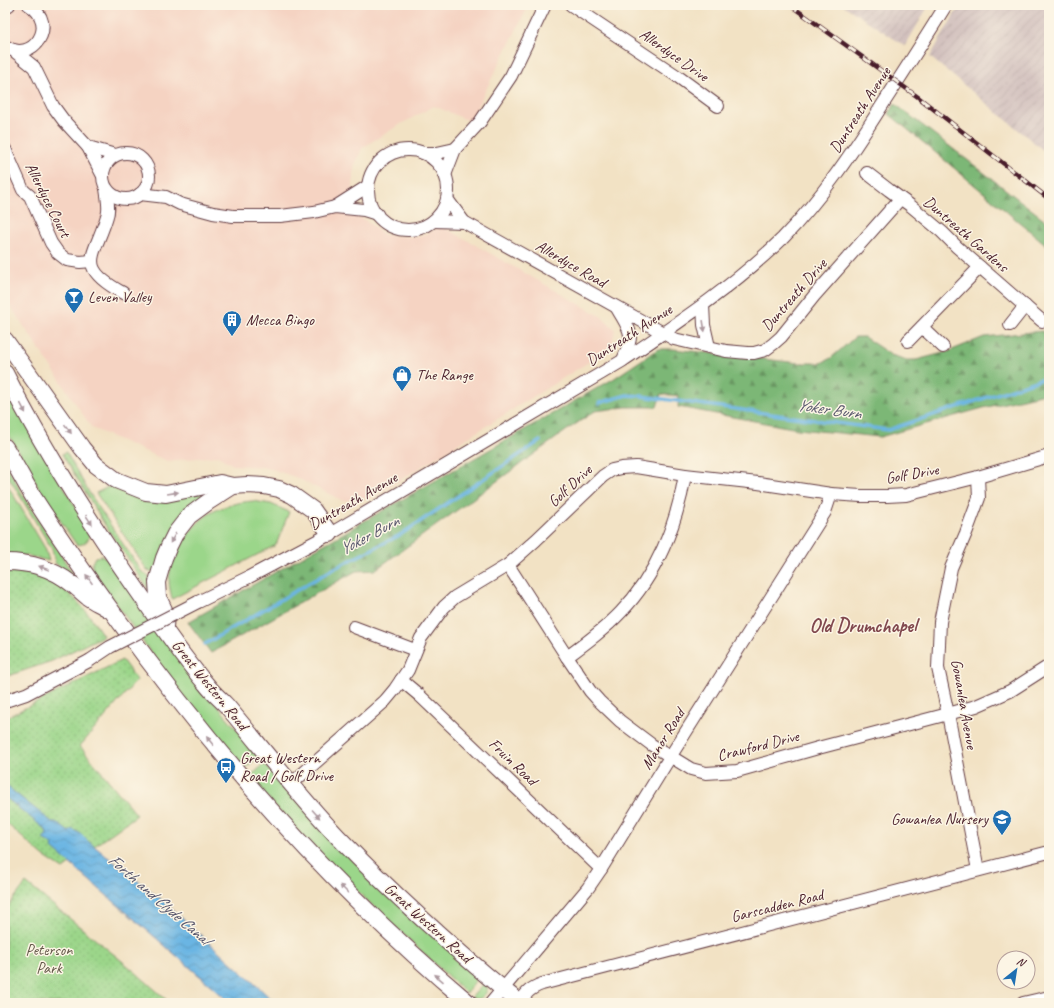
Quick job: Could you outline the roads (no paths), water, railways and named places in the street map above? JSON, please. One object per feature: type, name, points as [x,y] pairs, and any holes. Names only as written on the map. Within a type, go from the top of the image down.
[{"type":"main road","points":[[5,340],[82,448],[96,465],[116,480],[146,492],[156,494],[166,494],[220,483],[233,486],[264,486],[279,489],[292,495],[313,510],[330,534]]},
{"type":"main road","name":"Great Western Road","points":[[5,373],[76,500],[165,629],[207,686],[224,703],[290,785],[338,838],[445,940],[520,1003]]},
{"type":"main road","name":"Great Western Road","points":[[5,447],[34,498],[112,610],[149,662],[205,734],[246,783],[298,840],[382,926],[469,1003]]},
{"type":"main road","points":[[165,629],[166,614],[158,597],[157,582],[169,546],[175,534],[190,516],[233,486]]},
{"type":"main road","points":[[5,562],[34,564],[50,570],[64,578],[88,598],[112,610]]},
{"type":"street","points":[[5,8],[9,5]]},
{"type":"street","points":[[29,5],[39,13],[43,24],[42,35],[37,43],[34,67]]},
{"type":"street","points":[[445,175],[455,149],[480,122],[510,76],[545,5]]},
{"type":"street","name":"Allerdyce Drive","points":[[571,5],[671,72],[718,106]]},
{"type":"street","name":"Duntreath Avenue","points":[[5,701],[26,694],[89,661],[130,636],[249,577],[330,534],[622,361],[703,305],[782,238],[813,203],[853,150],[946,5]]},
{"type":"street","points":[[9,48],[26,50],[37,43]]},
{"type":"street","points":[[9,48],[34,67],[53,106],[64,121],[88,147],[102,174],[106,188],[115,196],[127,199]]},
{"type":"street","name":"Allerdyce Road","points":[[88,147],[115,155],[127,152],[139,156],[147,167],[149,176],[166,197]]},
{"type":"street","name":"Allerdyce Court","points":[[5,149],[23,190],[30,196],[51,243],[58,253],[67,260],[80,262],[92,261],[94,247],[108,215],[127,199]]},
{"type":"street","points":[[376,214],[371,204],[368,186],[373,171],[384,158],[398,151],[406,150],[422,153],[437,153],[455,149]]},
{"type":"street","points":[[422,153],[438,164],[445,175],[448,187],[447,200],[444,209],[434,221]]},
{"type":"street","points":[[102,174],[106,162],[115,155]]},
{"type":"street","name":"Duntreath Gardens","points":[[867,173],[942,232],[957,247],[1042,321]]},
{"type":"street","points":[[140,194],[148,183],[149,176]]},
{"type":"street","name":"Allerdyce Road","points":[[127,199],[136,197],[140,194],[166,197],[180,204],[213,213],[246,217],[280,216],[314,212],[335,206],[368,186]]},
{"type":"street","name":"Allerdyce Court","points":[[106,188],[108,215]]},
{"type":"street","name":"Duntreath Drive","points":[[663,334],[674,339],[708,347],[748,353],[765,350],[773,344],[900,198]]},
{"type":"street","name":"Allerdyce Road","points":[[447,200],[464,222],[663,334]]},
{"type":"street","name":"Allerdyce Road","points":[[335,206],[364,210],[376,214],[386,223],[399,229],[416,229],[434,221],[464,222]]},
{"type":"street","points":[[92,261],[94,270],[100,279],[123,292]]},
{"type":"street","points":[[908,341],[980,267]]},
{"type":"street","points":[[703,305],[704,325],[708,347]]},
{"type":"street","points":[[1010,325],[1025,306]]},
{"type":"street","points":[[617,308],[631,334],[630,344],[622,361]]},
{"type":"street","points":[[922,327],[943,347]]},
{"type":"street","name":"Golf Drive","points":[[290,785],[385,701],[408,670],[421,638],[444,607],[455,597],[508,565],[603,476],[612,470],[621,468],[636,468],[685,476],[758,483],[831,494],[862,496],[906,495],[978,477],[1049,456]]},
{"type":"street","points":[[567,657],[607,627],[623,611],[644,582],[667,540],[675,518],[685,476]]},
{"type":"street","name":"Gowanlea Avenue","points":[[978,477],[979,498],[951,568],[940,622],[938,668],[978,870]]},
{"type":"street","name":"Manor Road","points":[[491,1003],[588,888],[601,869],[825,512],[831,494]]},
{"type":"street","name":"Crawford Drive","points":[[508,565],[590,691],[609,712],[670,757],[691,769],[706,774],[737,771],[976,706],[1010,691],[1049,666]]},
{"type":"street","points":[[354,627],[415,650]]},
{"type":"street","name":"Fruin Road","points":[[401,680],[420,695],[601,869]]},
{"type":"street","name":"Garscadden Road","points":[[520,1003],[524,995],[532,987],[542,984],[1049,852]]},
{"type":"street","points":[[1024,1003],[1049,997]]},
{"type":"water","name":"Forth and Clyde Canal","points":[[5,785],[52,822],[56,822],[69,832],[72,829],[81,834],[163,901],[276,1003],[231,1003],[52,848],[53,845],[43,839],[47,834],[46,830],[5,797]]},
{"type":"waterway","name":"Yoker Burn","points":[[599,403],[627,395],[641,396],[888,430],[1042,379],[1049,379]]},
{"type":"waterway","name":"Yoker Burn","points":[[205,644],[333,569],[400,535],[540,441]]},
{"type":"railway","points":[[790,5],[918,97],[1049,199]]},
{"type":"place","name":"Leven Valley","points":[[74,314]]},
{"type":"place","name":"Mecca Bingo","points":[[232,337]]},
{"type":"place","name":"The Range","points":[[402,392]]},
{"type":"place","name":"Great Western Road / Golf Drive","points":[[226,784]]},
{"type":"place","name":"Gowanlea Nursery","points":[[1002,836]]},
{"type":"district","name":"Old Drumchapel","points":[[863,625]]},
{"type":"park label","name":"Peterson Park","points":[[49,959]]}]
